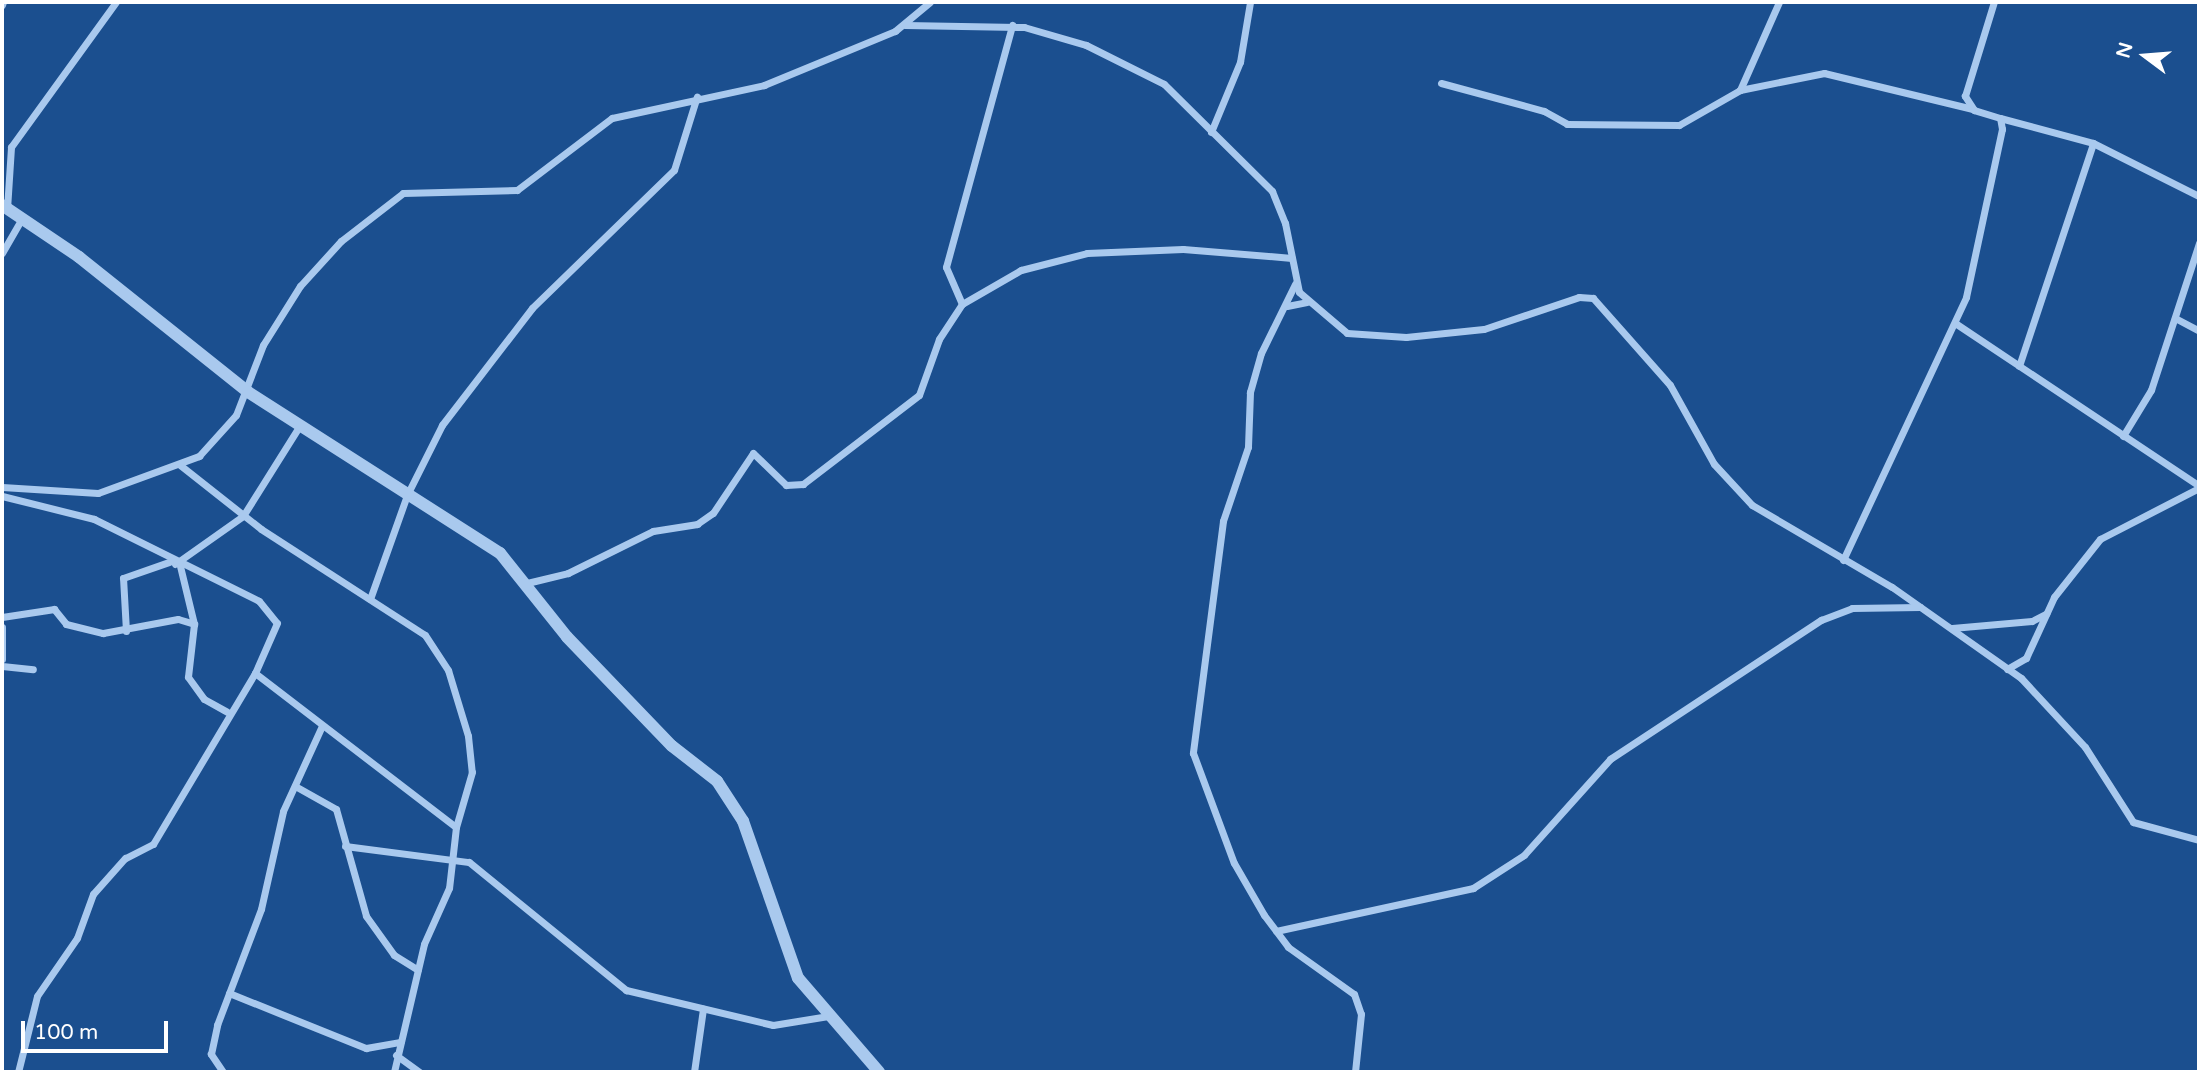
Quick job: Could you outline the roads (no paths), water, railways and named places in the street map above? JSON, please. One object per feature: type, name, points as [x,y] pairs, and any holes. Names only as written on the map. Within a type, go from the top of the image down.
[{"type":"street","points":[[116,2],[11,147],[4,207],[248,392],[407,495],[482,539],[527,583],[568,637],[730,799],[798,978],[879,1072]]},
{"type":"street","points":[[2,487],[98,493],[180,465],[225,432],[248,392],[281,311],[322,261],[388,201],[429,189],[517,190],[541,178],[591,128],[697,96],[764,85],[905,25],[930,2]]},
{"type":"street","points":[[1211,132],[1240,62],[1250,2]]},
{"type":"street","points":[[1740,90],[1779,2]]},
{"type":"street","points":[[1974,110],[1966,88],[1994,2]]},
{"type":"street","points":[[905,25],[1012,25],[1129,63],[1175,93],[1278,200],[1292,258],[1294,284],[1287,306],[1261,353],[1250,392],[1248,447],[1223,521],[1192,753],[1234,863],[1276,931],[1354,994],[1362,1014],[1354,1072]]},
{"type":"street","points":[[962,304],[946,267],[1012,25]]},
{"type":"street","points":[[1441,83],[1544,111],[1567,124],[1679,125],[1740,90],[1838,73],[2093,143],[2199,196]]},
{"type":"street","points":[[370,599],[407,495],[435,436],[508,335],[674,170],[697,96]]},
{"type":"street","points":[[1843,560],[1955,323],[1993,176],[2000,118]]},
{"type":"street","points":[[2020,366],[2093,143]]},
{"type":"street","points":[[2,253],[21,219]]},
{"type":"street","points":[[2123,436],[2151,390],[2199,243]]},
{"type":"street","points":[[527,583],[568,573],[645,533],[697,524],[713,513],[753,453],[786,485],[803,484],[919,395],[939,339],[962,304],[1021,270],[1087,253],[1200,249],[1292,258]]},
{"type":"street","points":[[1294,284],[1307,302],[1335,327],[1372,338],[1484,329],[1579,297],[1593,298],[1670,385],[1714,464],[1740,493],[1921,607],[2021,678],[2085,747],[2133,822],[2199,840]]},
{"type":"street","points":[[1287,306],[1307,302]]},
{"type":"street","points":[[2175,318],[2199,331]]},
{"type":"street","points":[[1955,323],[2199,487],[2100,539],[2066,578],[2022,663],[2021,678]]},
{"type":"street","points":[[126,631],[123,578],[175,564],[243,516],[300,425]]},
{"type":"street","points":[[180,465],[243,516],[425,635],[448,670],[472,752],[468,793],[456,827],[454,855],[418,970],[394,1072]]},
{"type":"street","points":[[2,496],[94,519],[175,564],[259,601],[274,616],[275,632],[255,673],[226,712],[153,844],[125,858],[93,894],[77,938],[37,996],[18,1072]]},
{"type":"street","points":[[175,564],[194,624],[188,677],[204,699],[226,712]]},
{"type":"street","points":[[1276,931],[1473,888],[1524,855],[1610,759],[1821,620],[1852,608],[1921,607]]},
{"type":"street","points":[[2,617],[54,609],[75,628],[126,631],[178,620],[194,624]]},
{"type":"street","points":[[1950,628],[2032,621],[2046,614]]},
{"type":"street","points":[[2,627],[2,659]]},
{"type":"street","points":[[2007,669],[2022,663]]},
{"type":"street","points":[[2,666],[33,669]]},
{"type":"street","points":[[255,673],[456,827]]},
{"type":"street","points":[[223,1072],[211,1054],[295,786],[322,726]]},
{"type":"street","points":[[295,786],[336,809],[345,846],[377,937],[418,970]]},
{"type":"street","points":[[345,846],[454,855],[519,898],[612,982],[703,1009],[773,1025],[828,1016]]},
{"type":"street","points":[[229,993],[366,1048],[400,1042]]},
{"type":"street","points":[[694,1072],[703,1009]]},
{"type":"street","points":[[396,1055],[419,1072]]}]
